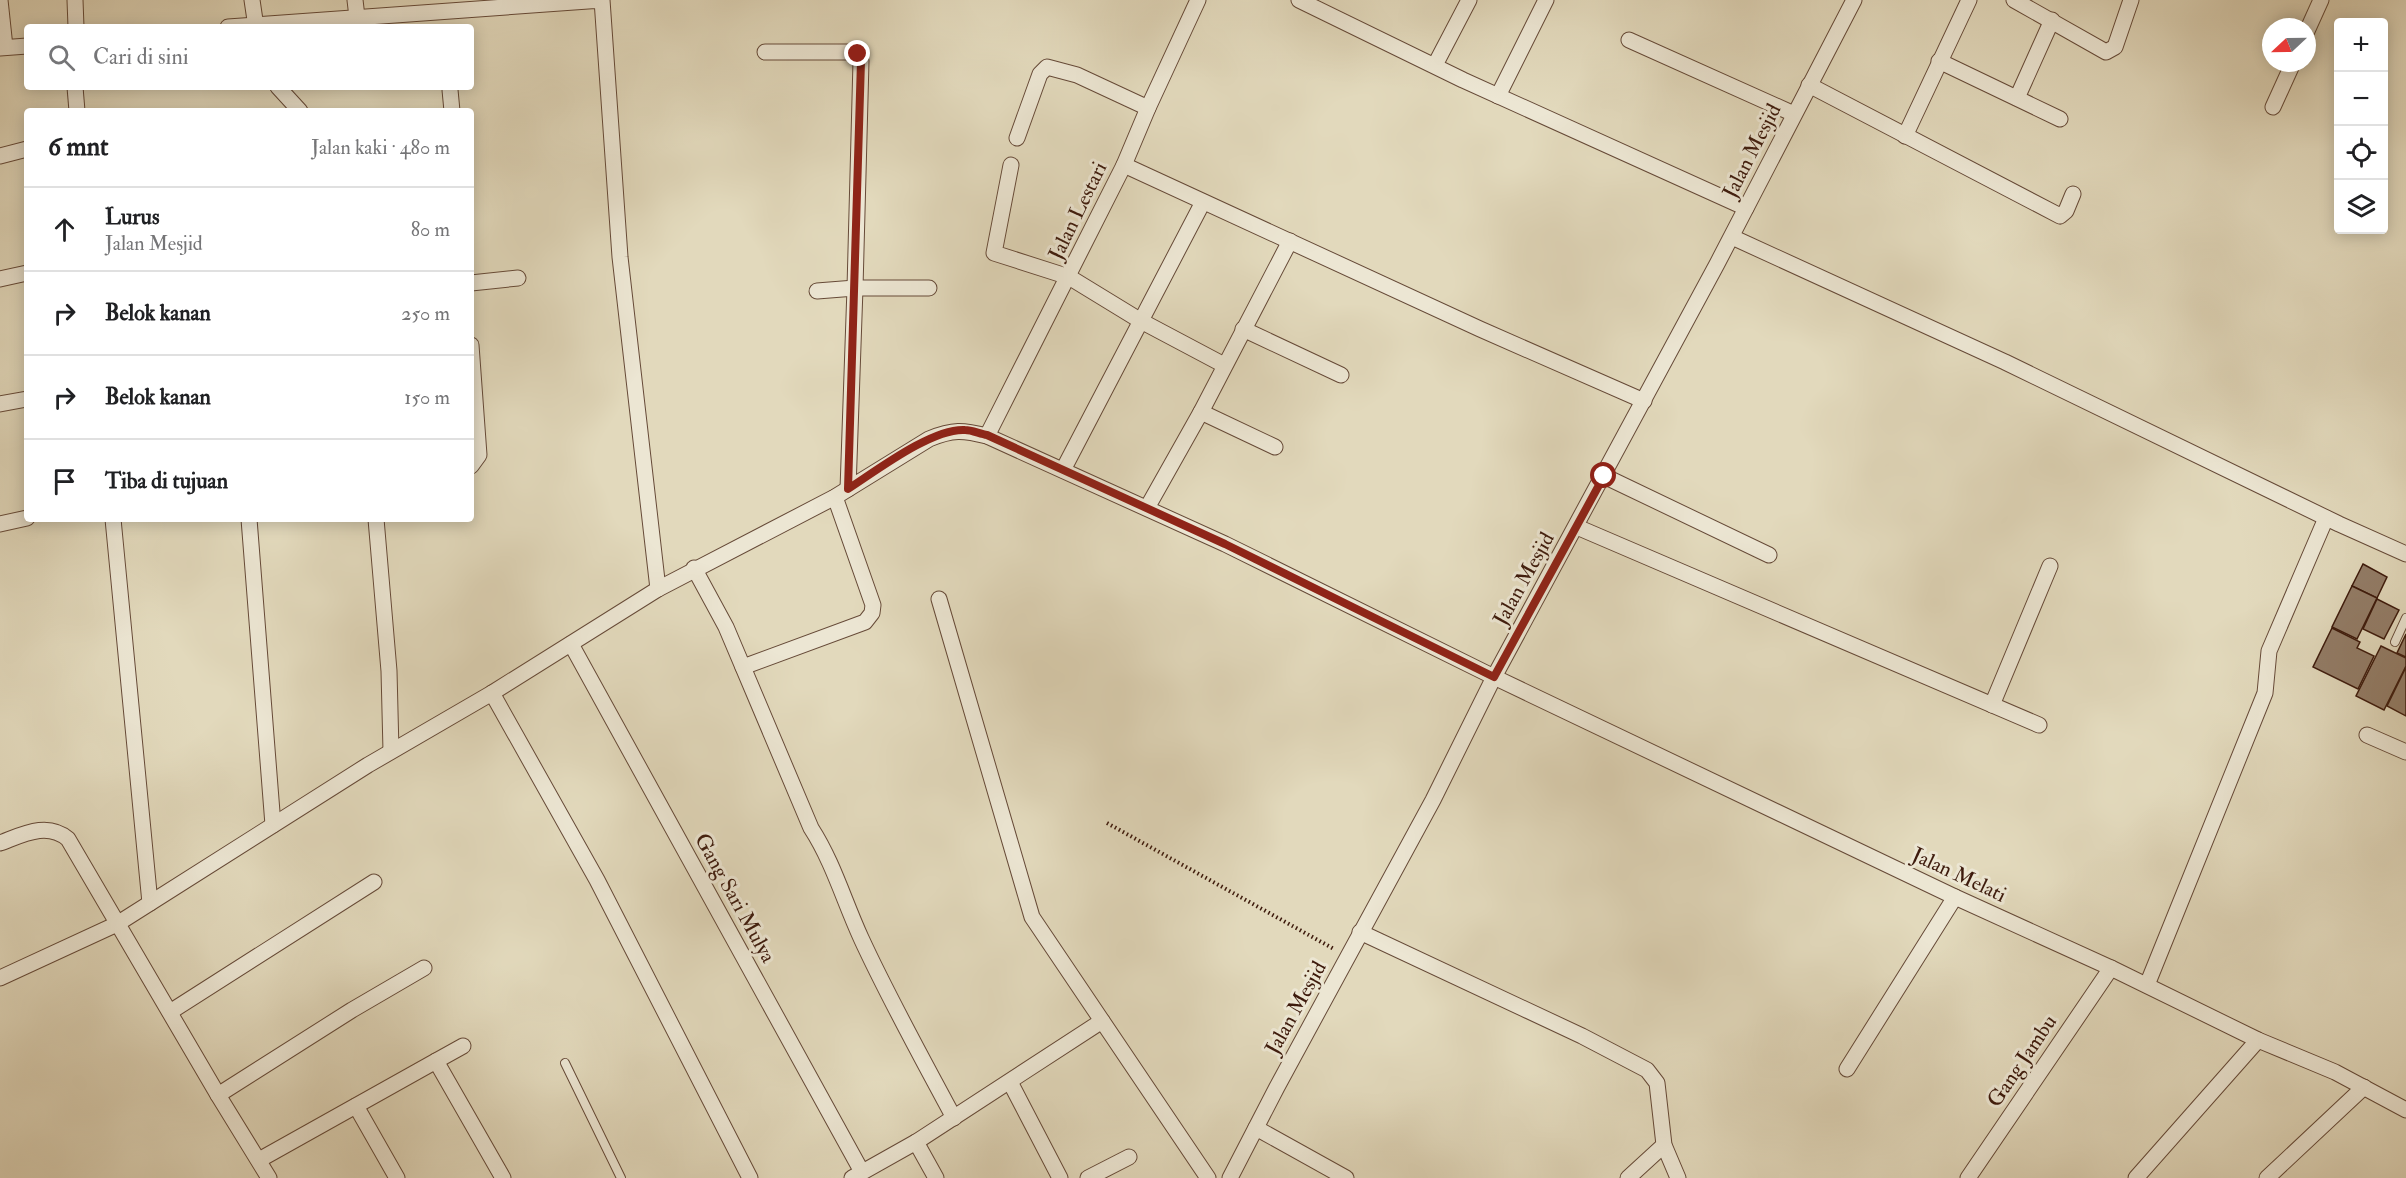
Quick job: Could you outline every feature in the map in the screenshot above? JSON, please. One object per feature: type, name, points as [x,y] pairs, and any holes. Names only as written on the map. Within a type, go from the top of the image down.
[{"type":"street","points":[[0,0],[2,47],[24,46]]},
{"type":"street","points":[[75,0],[76,24]]},
{"type":"street","points":[[252,0],[256,24]]},
{"type":"street","points":[[355,0],[357,17]]},
{"type":"street","points":[[278,24],[476,5],[602,0],[620,257],[658,589]]},
{"type":"street","name":"Jalan Lestari","points":[[987,435],[1124,165],[1198,0]]},
{"type":"street","points":[[1299,0],[1498,96],[1746,208]]},
{"type":"street","points":[[1435,65],[1469,0]]},
{"type":"street","points":[[1498,96],[1546,0]]},
{"type":"street","name":"Jalan Mesjid","points":[[1230,1178],[1347,956],[1433,800],[1494,677],[1732,237],[1854,0]]},
{"type":"street","points":[[1905,136],[1969,0]]},
{"type":"street","points":[[2014,0],[2106,52],[2115,47],[2132,0]]},
{"type":"street","points":[[2313,18],[2321,0]]},
{"type":"street","points":[[2017,98],[2052,20]]},
{"type":"street","points":[[1629,40],[1794,114]]},
{"type":"street","points":[[742,667],[865,622],[869,618],[873,605],[841,493],[855,288],[861,61],[858,54],[853,52],[765,52]]},
{"type":"street","points":[[1939,61],[2060,119]]},
{"type":"street","points":[[1017,138],[1041,74],[1047,67],[1077,75],[1148,108]]},
{"type":"street","points":[[2273,107],[2289,72]]},
{"type":"street","points":[[1809,85],[2060,216],[2066,211],[2073,194]]},
{"type":"street","points":[[75,90],[77,108]]},
{"type":"street","points":[[281,90],[297,108]]},
{"type":"street","points":[[450,90],[452,108]]},
{"type":"street","points":[[0,156],[24,150]]},
{"type":"street","points":[[1011,165],[992,259],[1069,277],[1141,321],[1224,365]]},
{"type":"street","points":[[1124,165],[1644,401]]},
{"type":"street","points":[[1063,470],[1203,202]]},
{"type":"street","points":[[1732,237],[2016,367],[2326,518],[2406,554]]},
{"type":"street","points":[[1147,508],[1201,412],[1290,241]]},
{"type":"street","points":[[0,279],[24,274]]},
{"type":"street","points":[[474,283],[518,278]]},
{"type":"street","points":[[817,291],[855,288],[929,288]]},
{"type":"street","points":[[1243,329],[1341,375]]},
{"type":"street","points":[[474,386],[479,455],[474,462]]},
{"type":"street","points":[[0,404],[24,400]]},
{"type":"street","points":[[1201,412],[1275,447]]},
{"type":"street","name":"Jalan Melati","points":[[0,978],[117,924],[392,751],[492,693],[694,568],[841,493],[902,454],[946,432],[965,430],[987,435],[1236,549],[1494,677],[1955,897],[2147,985],[2258,1040],[2335,1072],[2406,1110]]},
{"type":"street","points":[[1604,476],[1769,555]]},
{"type":"street","points":[[2147,985],[2265,693],[2269,651],[2326,518]]},
{"type":"street","points":[[0,524],[24,519]]},
{"type":"street","points":[[113,522],[150,903]]},
{"type":"street","points":[[249,522],[273,825]]},
{"type":"street","points":[[376,522],[389,671],[392,751]]},
{"type":"street","points":[[1577,527],[2039,725]]},
{"type":"street","points":[[1992,705],[2050,566]]},
{"type":"street","points":[[694,568],[726,627],[876,970],[954,1118]]},
{"type":"street","points":[[939,599],[1032,917],[1208,1178]]},
{"type":"street","name":"Gang Sari Mulya","points":[[571,644],[857,1175]]},
{"type":"street","points":[[492,693],[597,880],[750,1178]]},
{"type":"street","points":[[2367,735],[2406,752]]},
{"type":"street","points":[[0,843],[32,831],[43,830],[61,832],[68,839],[269,1178]]},
{"type":"street","points":[[170,1012],[374,882]]},
{"type":"street","points":[[1847,1069],[1955,897]]},
{"type":"street","points":[[1360,932],[1581,1036],[1647,1070],[1657,1083],[1664,1145],[1678,1178]]},
{"type":"street","points":[[218,1095],[352,1010],[424,968]]},
{"type":"street","name":"Gang Jambu","points":[[1968,1178],[2111,968]]},
{"type":"street","points":[[857,1175],[916,1142],[1102,1021]]},
{"type":"street","points":[[2136,1178],[2258,1040]]},
{"type":"street","points":[[259,1160],[463,1046]]},
{"type":"street","points":[[436,1061],[503,1178]]},
{"type":"street","points":[[1010,1082],[1060,1178]]},
{"type":"street","points":[[2267,1178],[2364,1087]]},
{"type":"street","points":[[356,1106],[397,1178]]},
{"type":"street","points":[[1256,1128],[1346,1178]]},
{"type":"street","points":[[916,1142],[936,1178]]},
{"type":"street","points":[[1628,1178],[1664,1145]]},
{"type":"street","points":[[1088,1178],[1129,1157]]},
{"type":"lane","points":[[2395,642],[2406,618]]},
{"type":"lane","points":[[565,1063],[621,1178]]},
{"type":"path","points":[[1107,823],[1347,956]]},
{"type":"building","points":[[2363,564],[2387,577],[2377,598],[2352,586]]},
{"type":"building","points":[[2352,586],[2377,598],[2357,639],[2332,627]]},
{"type":"building","points":[[2377,599],[2399,610],[2384,639],[2363,629]]},
{"type":"building","points":[[2332,628],[2360,642],[2357,648],[2374,656],[2358,689],[2313,667]]},
{"type":"building","points":[[2406,634],[2406,657],[2397,653]]},
{"type":"building","points":[[2381,646],[2406,658],[2406,666],[2384,710],[2356,696]]},
{"type":"building","points":[[2406,667],[2406,716],[2387,706]]},
{"type":"route","points":[[858,54],[861,61],[859,168],[848,489],[902,454],[946,432],[965,430],[987,435],[1225,544],[1494,677],[1604,476]]}]
